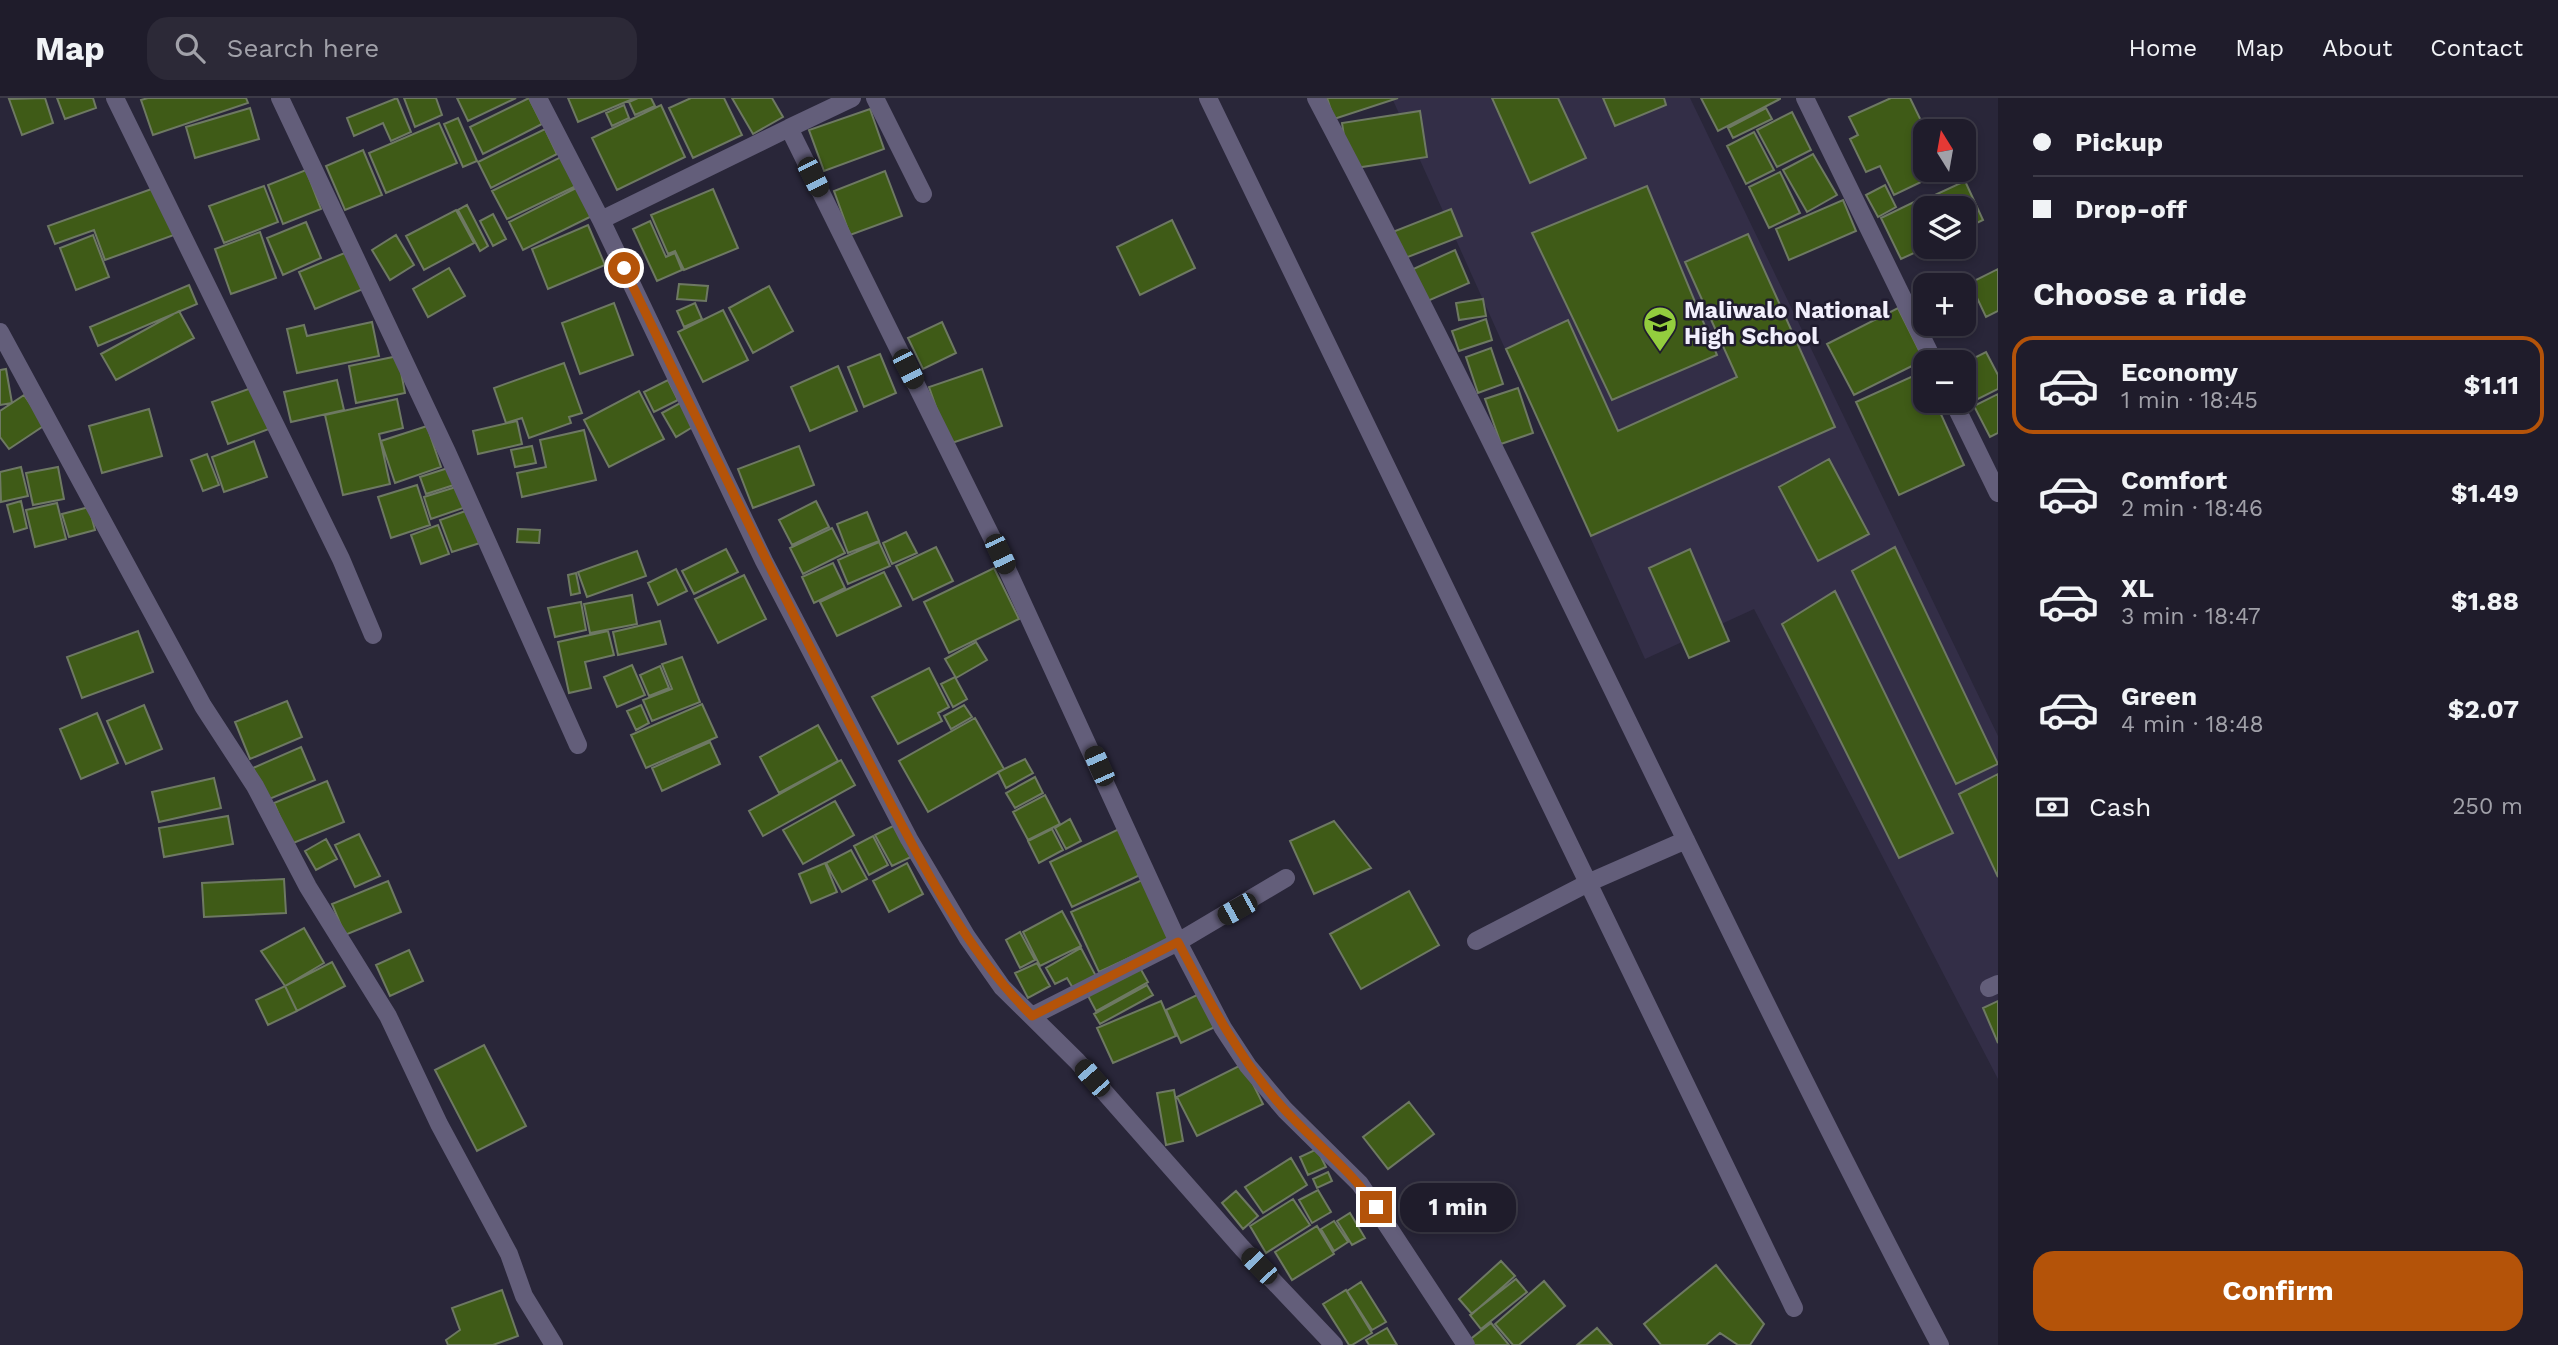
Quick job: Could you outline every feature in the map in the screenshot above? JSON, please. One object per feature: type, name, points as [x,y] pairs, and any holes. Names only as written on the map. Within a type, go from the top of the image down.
[{"type":"street","points":[[115,98],[325,525],[373,635]]},
{"type":"street","points":[[280,98],[447,452],[578,745]]},
{"type":"street","points":[[538,98],[601,220],[764,561],[909,839],[967,937],[1002,987],[1077,1060],[1215,1218],[1334,1345]]},
{"type":"street","points":[[601,220],[852,98]]},
{"type":"street","points":[[875,98],[923,194]]},
{"type":"street","points":[[1208,98],[1794,1308]]},
{"type":"street","points":[[1316,98],[1381,221],[1873,1217],[1940,1345]]},
{"type":"street","points":[[1805,98],[1928,350]]},
{"type":"street","points":[[789,128],[1006,566],[1178,942],[1223,1028],[1248,1066],[1285,1110],[1360,1184],[1466,1345]]},
{"type":"street","points":[[0,332],[203,706],[255,786],[308,887],[388,1016],[439,1124],[509,1254],[524,1296],[554,1345]]},
{"type":"street","points":[[1959,413],[1998,493]]},
{"type":"street","points":[[1476,941],[1590,882],[1686,840]]},
{"type":"street","points":[[1032,1016],[1178,942],[1286,878]]},
{"type":"shaded area","name":"Maliwalo National High School","points":[[1392,98],[1690,98],[1998,736],[1998,1079],[1754,609],[1645,659]]},
{"type":"building","points":[[45,98],[53,123],[22,135],[9,99]]},
{"type":"building","points":[[57,98],[93,98],[96,108],[65,119]]},
{"type":"building","points":[[246,98],[248,103],[153,135],[141,100]]},
{"type":"building","points":[[397,98],[411,132],[391,141],[383,123],[354,136],[347,118]]},
{"type":"building","points":[[404,98],[436,98],[442,115],[415,127]]},
{"type":"building","points":[[457,98],[516,98],[468,121]]},
{"type":"building","points":[[529,98],[542,124],[483,154],[470,127]]},
{"type":"building","points":[[568,98],[635,98],[578,122]]},
{"type":"building","points":[[638,98],[651,98],[655,106],[635,115],[629,102]]},
{"type":"building","points":[[691,98],[724,98],[742,135],[693,158],[669,108]]},
{"type":"building","points":[[732,98],[772,98],[783,117],[753,134]]},
{"type":"building","points":[[1327,98],[1398,98],[1334,119]]},
{"type":"building","points":[[1492,98],[1558,98],[1586,158],[1530,183]]},
{"type":"building","points":[[1603,98],[1664,98],[1666,105],[1615,126]]},
{"type":"building","points":[[1701,98],[1780,98],[1780,99],[1718,131]]},
{"type":"building","points":[[1891,98],[1910,98],[1920,119],[1913,119],[1913,182],[1921,182],[1894,195],[1880,166],[1866,172],[1850,139],[1858,135],[1849,117]]},
{"type":"building","points":[[624,105],[629,118],[612,126],[606,113]]},
{"type":"building","points":[[661,105],[685,157],[617,190],[592,138]]},
{"type":"building","points":[[250,108],[259,139],[195,158],[186,127]]},
{"type":"building","points":[[1766,108],[1772,119],[1733,138],[1728,128]]},
{"type":"building","points":[[870,109],[884,149],[824,171],[809,130]]},
{"type":"building","points":[[1420,111],[1427,157],[1349,169],[1342,123]]},
{"type":"building","points":[[1792,112],[1811,150],[1777,167],[1757,130]]},
{"type":"building","points":[[458,118],[477,161],[463,167],[444,124]]},
{"type":"building","points":[[439,123],[457,163],[386,193],[369,153]]},
{"type":"building","points":[[545,129],[557,154],[491,188],[478,162]]},
{"type":"building","points":[[1754,132],[1774,170],[1746,184],[1727,146]]},
{"type":"building","points":[[363,150],[382,195],[345,210],[326,166]]},
{"type":"building","points":[[1813,154],[1837,195],[1807,212],[1783,170]]},
{"type":"building","points":[[561,157],[576,186],[507,219],[492,191]]},
{"type":"building","points":[[306,170],[321,209],[283,224],[268,185]]},
{"type":"building","points":[[885,171],[902,216],[850,235],[834,191]]},
{"type":"building","points":[[1780,172],[1800,213],[1769,228],[1749,187]]},
{"type":"building","points":[[1965,182],[1972,196],[1933,196]]},
{"type":"building","points":[[1885,185],[1896,207],[1878,217],[1866,195]]},
{"type":"building","points":[[264,186],[278,222],[224,243],[209,206]]},
{"type":"building","points":[[580,186],[594,215],[523,250],[509,222]]},
{"type":"building","points":[[1647,186],[1717,355],[1612,400],[1532,233]]},
{"type":"building","points":[[157,187],[174,235],[105,260],[94,230],[55,244],[48,226]]},
{"type":"building","points":[[713,189],[738,248],[684,270],[675,251],[668,254],[651,215]]},
{"type":"building","points":[[1843,200],[1856,231],[1789,260],[1776,229]]},
{"type":"building","points":[[1913,202],[1913,253],[1901,259],[1881,218]]},
{"type":"building","points":[[467,205],[488,246],[480,251],[458,210]]},
{"type":"building","points":[[1976,205],[1983,220],[1976,223]]},
{"type":"building","points":[[1451,209],[1462,236],[1400,260],[1390,233]]},
{"type":"building","points":[[456,210],[474,243],[424,270],[406,236]]},
{"type":"building","points":[[493,214],[506,239],[493,246],[480,221]]},
{"type":"building","points":[[1172,220],[1195,268],[1140,295],[1117,247]]},
{"type":"building","points":[[650,221],[666,257],[675,253],[682,270],[657,281],[633,229]]},
{"type":"building","points":[[306,222],[321,258],[283,275],[267,238]]},
{"type":"building","points":[[588,225],[605,265],[548,289],[532,249]]},
{"type":"building","points":[[260,232],[276,278],[231,294],[215,249]]},
{"type":"building","points":[[1748,234],[1835,427],[1591,536],[1506,349],[1568,320],[1618,431],[1737,377],[1685,262]]},
{"type":"building","points":[[93,235],[109,277],[76,290],[60,248]]},
{"type":"building","points":[[396,235],[414,265],[390,280],[372,250]]},
{"type":"building","points":[[1455,250],[1469,283],[1423,303],[1409,271]]},
{"type":"building","points":[[347,252],[363,289],[315,309],[299,272]]},
{"type":"building","points":[[449,268],[465,296],[428,317],[413,289]]},
{"type":"building","points":[[1998,269],[1998,311],[1986,317],[1976,296],[1976,280]]},
{"type":"building","points":[[679,284],[708,286],[706,301],[677,299]]},
{"type":"building","points":[[189,285],[197,304],[98,346],[90,327]]},
{"type":"building","points":[[769,286],[793,331],[753,353],[729,308]]},
{"type":"building","points":[[1483,299],[1486,316],[1459,320],[1456,303]]},
{"type":"building","points":[[614,303],[633,355],[580,374],[562,323]]},
{"type":"building","points":[[695,303],[702,319],[684,327],[677,311]]},
{"type":"building","points":[[1898,308],[1919,350],[1913,350],[1913,366],[1854,395],[1827,344]]},
{"type":"building","points":[[723,310],[748,360],[703,382],[678,332]]},
{"type":"building","points":[[179,311],[194,338],[116,380],[101,354]]},
{"type":"building","points":[[1486,319],[1492,340],[1459,351],[1452,331]]},
{"type":"building","points":[[372,322],[379,356],[297,373],[287,329],[304,325],[307,336]]},
{"type":"building","points":[[942,322],[956,353],[923,369],[908,338]]},
{"type":"building","points":[[1491,348],[1503,384],[1478,393],[1466,357]]},
{"type":"building","points":[[1986,352],[1998,375],[1998,389],[1976,400],[1976,357]]},
{"type":"building","points":[[880,354],[896,393],[864,407],[848,367]]},
{"type":"building","points":[[398,356],[405,393],[356,403],[349,366]]},
{"type":"building","points":[[564,363],[582,413],[569,417],[571,423],[529,438],[522,418],[506,423],[494,388]]},
{"type":"building","points":[[838,366],[857,411],[810,431],[791,387]]},
{"type":"building","points":[[6,369],[12,403],[0,405],[0,370]]},
{"type":"building","points":[[982,369],[1002,426],[949,444],[929,387]]},
{"type":"building","points":[[1913,376],[1913,413],[1940,413],[1964,465],[1899,495],[1856,402]]},
{"type":"building","points":[[337,380],[344,410],[291,422],[284,392]]},
{"type":"building","points":[[668,380],[678,400],[654,412],[644,392]]},
{"type":"building","points":[[254,387],[269,429],[228,444],[212,402]]},
{"type":"building","points":[[1518,388],[1533,433],[1501,444],[1485,399]]},
{"type":"building","points":[[639,391],[664,439],[609,467],[584,420]]},
{"type":"building","points":[[1998,394],[1998,433],[1990,437],[1976,405]]},
{"type":"building","points":[[24,395],[45,425],[9,449],[0,437],[0,411]]},
{"type":"building","points":[[397,399],[403,428],[379,434],[390,484],[343,495],[325,415]]},
{"type":"building","points":[[682,402],[696,425],[676,437],[662,413]]},
{"type":"building","points":[[149,409],[162,456],[102,473],[89,426]]},
{"type":"building","points":[[517,421],[522,444],[478,454],[473,431]]},
{"type":"building","points":[[427,426],[441,467],[395,483],[381,441]]},
{"type":"building","points":[[584,430],[596,480],[522,497],[517,473],[546,467],[540,440]]},
{"type":"building","points":[[254,441],[267,477],[224,492],[212,457]]},
{"type":"building","points":[[532,446],[536,463],[515,467],[511,450]]},
{"type":"building","points":[[799,446],[814,485],[753,508],[738,469]]},
{"type":"building","points":[[207,454],[219,485],[203,491],[191,460]]},
{"type":"building","points":[[1829,459],[1869,534],[1818,561],[1779,487]]},
{"type":"building","points":[[21,467],[28,496],[1,502],[0,472]]},
{"type":"building","points":[[58,467],[64,499],[33,505],[26,473]]},
{"type":"building","points":[[451,467],[457,484],[426,494],[420,477]]},
{"type":"building","points":[[417,485],[430,525],[391,538],[378,497]]},
{"type":"building","points":[[459,486],[466,507],[431,519],[424,497]]},
{"type":"building","points":[[21,501],[27,528],[14,532],[7,505]]},
{"type":"building","points":[[816,501],[829,527],[792,545],[779,520]]},
{"type":"building","points":[[57,503],[66,539],[35,547],[26,510]]},
{"type":"building","points":[[89,507],[95,530],[69,537],[62,514]]},
{"type":"building","points":[[471,509],[483,542],[452,552],[440,520]]},
{"type":"building","points":[[867,512],[879,541],[848,553],[837,524]]},
{"type":"building","points":[[438,525],[449,554],[421,564],[411,535]]},
{"type":"building","points":[[832,528],[845,553],[803,574],[790,548]]},
{"type":"building","points":[[518,529],[540,530],[539,543],[517,542]]},
{"type":"building","points":[[906,532],[917,553],[892,564],[883,543]]},
{"type":"building","points":[[879,542],[890,566],[848,584],[838,560]]},
{"type":"building","points":[[936,547],[953,581],[913,600],[896,566]]},
{"type":"building","points":[[1895,547],[1998,764],[1956,784],[1852,571]]},
{"type":"building","points":[[726,549],[738,572],[694,594],[682,571]]},
{"type":"building","points":[[1690,549],[1729,641],[1689,658],[1649,568]]},
{"type":"building","points":[[637,551],[646,576],[587,597],[578,572]]},
{"type":"building","points":[[833,563],[845,588],[814,603],[802,577]]},
{"type":"building","points":[[994,568],[1019,619],[949,653],[924,602]]},
{"type":"building","points":[[676,569],[687,591],[658,605],[648,583]]},
{"type":"building","points":[[884,572],[901,606],[837,636],[820,602]]},
{"type":"building","points":[[576,573],[580,593],[571,595],[568,575]]},
{"type":"building","points":[[744,575],[766,619],[718,643],[695,599]]},
{"type":"building","points":[[1835,591],[1953,833],[1899,858],[1782,624]]},
{"type":"building","points":[[632,595],[637,624],[590,633],[584,604]]},
{"type":"building","points":[[581,602],[586,630],[555,637],[548,608]]},
{"type":"building","points":[[660,621],[666,644],[618,655],[613,632]]},
{"type":"building","points":[[138,631],[153,672],[82,698],[67,657]]},
{"type":"building","points":[[608,631],[614,655],[585,662],[591,688],[569,693],[558,642]]},
{"type":"building","points":[[976,642],[987,660],[956,678],[945,659]]},
{"type":"building","points":[[682,657],[700,702],[652,721],[643,700],[672,689],[662,664]]},
{"type":"building","points":[[632,665],[645,695],[617,707],[604,677]]},
{"type":"building","points":[[660,666],[669,688],[649,696],[640,675]]},
{"type":"building","points":[[929,668],[949,707],[938,713],[942,721],[898,744],[872,697]]},
{"type":"building","points":[[955,677],[967,699],[953,707],[941,684]]},
{"type":"building","points":[[287,701],[302,737],[250,759],[235,722]]},
{"type":"building","points":[[702,704],[717,737],[646,768],[631,735]]},
{"type":"building","points":[[144,705],[162,749],[126,764],[107,721]]},
{"type":"building","points":[[641,705],[649,723],[636,730],[627,711]]},
{"type":"building","points":[[964,705],[972,717],[951,729],[944,716]]},
{"type":"building","points":[[97,713],[118,763],[81,779],[60,729]]},
{"type":"building","points":[[975,718],[1004,769],[928,812],[899,761]]},
{"type":"building","points":[[818,725],[838,761],[779,793],[760,757]]},
{"type":"building","points":[[710,742],[720,764],[662,791],[652,768]]},
{"type":"building","points":[[301,747],[315,780],[267,800],[253,768]]},
{"type":"building","points":[[1025,759],[1033,773],[1006,788],[998,772]]},
{"type":"building","points":[[841,760],[855,785],[763,836],[749,811]]},
{"type":"building","points":[[1998,774],[1998,877],[1959,794]]},
{"type":"building","points":[[1035,777],[1043,793],[1015,808],[1006,793]]},
{"type":"building","points":[[214,778],[221,808],[159,822],[152,792]]},
{"type":"building","points":[[327,781],[344,822],[291,844],[274,803]]},
{"type":"building","points":[[1045,795],[1060,824],[1028,840],[1013,812]]},
{"type":"building","points":[[835,801],[854,835],[803,864],[783,830]]},
{"type":"building","points":[[228,816],[233,844],[164,857],[159,828]]},
{"type":"building","points":[[1070,819],[1081,841],[1066,849],[1055,828]]},
{"type":"building","points":[[1334,821],[1371,868],[1314,894],[1290,841]]},
{"type":"building","points":[[895,825],[911,857],[892,866],[875,835]]},
{"type":"building","points":[[1052,829],[1063,850],[1039,863],[1028,841]]},
{"type":"building","points":[[1119,829],[1140,875],[1072,907],[1050,862]]},
{"type":"building","points":[[359,834],[380,876],[355,887],[335,845]]},
{"type":"building","points":[[873,836],[888,865],[869,875],[854,846]]},
{"type":"building","points":[[326,839],[337,859],[316,870],[305,851]]},
{"type":"building","points":[[851,850],[867,879],[842,892],[826,863]]},
{"type":"building","points":[[825,863],[837,892],[811,903],[799,874]]},
{"type":"building","points":[[907,863],[923,894],[889,912],[873,881]]},
{"type":"building","points":[[284,879],[286,913],[204,917],[202,883]]},
{"type":"building","points":[[1142,880],[1170,939],[1099,972],[1071,912]]},
{"type":"building","points":[[388,881],[401,912],[345,935],[332,904]]},
{"type":"building","points":[[1409,891],[1439,945],[1361,989],[1330,934]]},
{"type":"building","points":[[1062,911],[1081,946],[1040,966],[1023,932]]},
{"type":"building","points":[[304,928],[324,963],[285,986],[261,951]]},
{"type":"building","points":[[1020,932],[1035,960],[1020,968],[1006,940]]},
{"type":"building","points":[[1081,948],[1097,978],[1074,990],[1067,978],[1055,984],[1046,968]]},
{"type":"building","points":[[409,950],[423,981],[390,996],[376,965]]},
{"type":"building","points":[[332,962],[345,986],[297,1011],[285,986]]},
{"type":"building","points":[[1037,963],[1050,986],[1028,998],[1015,973]]},
{"type":"building","points":[[1139,966],[1148,982],[1096,1011],[1087,994]]},
{"type":"building","points":[[1147,985],[1153,995],[1100,1024],[1094,1014]]},
{"type":"building","points":[[285,986],[297,1011],[268,1025],[256,1000]]},
{"type":"building","points":[[1201,993],[1217,1026],[1181,1043],[1166,1010]]},
{"type":"building","points":[[1161,1001],[1176,1036],[1113,1063],[1097,1028]]},
{"type":"building","points":[[1998,1001],[1998,1043],[1983,1008]]},
{"type":"building","points":[[484,1045],[526,1126],[477,1151],[435,1070]]},
{"type":"building","points":[[1243,1064],[1263,1104],[1197,1136],[1177,1097]]},
{"type":"building","points":[[1174,1090],[1183,1141],[1166,1145],[1157,1093]]},
{"type":"building","points":[[1409,1102],[1434,1134],[1388,1169],[1363,1137]]},
{"type":"building","points":[[1317,1149],[1326,1167],[1308,1175],[1300,1157]]},
{"type":"building","points":[[1291,1158],[1307,1185],[1263,1213],[1245,1187]]},
{"type":"building","points":[[1328,1172],[1332,1181],[1317,1188],[1313,1179]]},
{"type":"building","points":[[1318,1190],[1331,1212],[1312,1223],[1299,1200]]},
{"type":"building","points":[[1236,1191],[1258,1216],[1243,1229],[1222,1203]]},
{"type":"building","points":[[1293,1199],[1310,1225],[1266,1253],[1250,1226]]},
{"type":"building","points":[[1350,1213],[1365,1238],[1352,1245],[1337,1221]]},
{"type":"building","points":[[1334,1221],[1348,1242],[1334,1251],[1321,1229]]},
{"type":"building","points":[[1317,1226],[1334,1254],[1292,1280],[1275,1252]]},
{"type":"building","points":[[1501,1261],[1515,1276],[1472,1314],[1459,1299]]},
{"type":"building","points":[[1716,1265],[1764,1324],[1750,1345],[1738,1345],[1720,1333],[1706,1345],[1661,1345],[1644,1324]]},
{"type":"building","points":[[1516,1279],[1527,1292],[1481,1329],[1470,1315]]},
{"type":"building","points":[[1544,1281],[1565,1306],[1519,1345],[1513,1345],[1495,1324]]},
{"type":"building","points":[[1361,1282],[1386,1322],[1372,1330],[1347,1291]]},
{"type":"building","points":[[502,1290],[518,1336],[493,1345],[448,1345],[446,1340],[460,1330],[452,1308]]},
{"type":"building","points":[[1346,1290],[1372,1333],[1352,1345],[1349,1345],[1323,1304]]},
{"type":"building","points":[[1491,1323],[1509,1345],[1471,1345],[1468,1341]]},
{"type":"building","points":[[1387,1328],[1397,1345],[1369,1345],[1366,1340]]},
{"type":"building","points":[[1597,1328],[1612,1345],[1577,1345]]},
{"type":"place","name":"Maliwalo National High School","points":[[1660,353]]},
{"type":"route","points":[[624,268],[764,561],[909,839],[967,937],[1002,987],[1032,1016],[1178,942],[1223,1028],[1248,1066],[1285,1110],[1360,1184],[1376,1207]]}]
